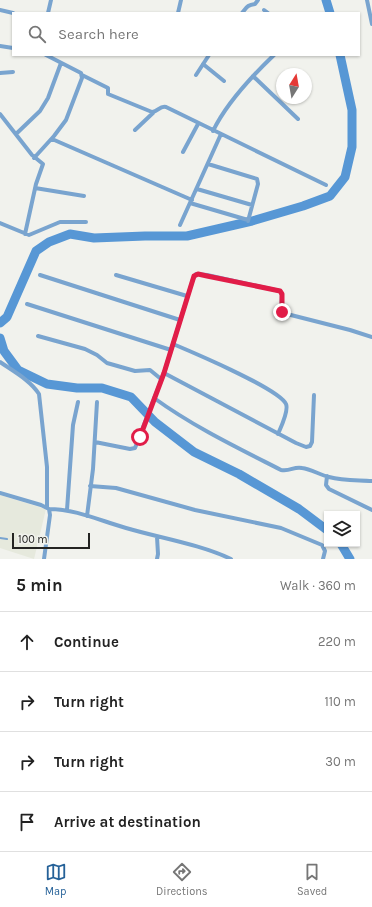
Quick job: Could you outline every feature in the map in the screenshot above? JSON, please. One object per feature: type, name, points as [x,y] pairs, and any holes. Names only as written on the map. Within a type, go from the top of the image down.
[{"type":"street","points":[[48,12],[51,0]]},
{"type":"street","points":[[178,12],[182,0]]},
{"type":"street","points":[[243,12],[247,6],[255,4],[258,0]]},
{"type":"street","points":[[367,0],[372,24]]},
{"type":"street","points":[[0,10],[12,13]]},
{"type":"street","points":[[0,46],[12,48]]},
{"type":"street","points":[[48,56],[108,88],[108,94],[154,112]]},
{"type":"street","points":[[196,75],[208,56]]},
{"type":"street","points":[[213,131],[222,114],[253,76],[273,56]]},
{"type":"street","points":[[16,134],[40,111],[48,98],[61,63]]},
{"type":"street","points":[[203,64],[224,81]]},
{"type":"street","points":[[0,73],[13,72]]},
{"type":"street","points":[[34,158],[52,139],[66,120],[81,82],[82,74]]},
{"type":"street","points":[[253,76],[298,119]]},
{"type":"street","points":[[135,130],[154,112],[164,106],[198,124],[326,185]]},
{"type":"street","points":[[0,114],[34,158],[43,164],[35,188],[25,234]]},
{"type":"street","points":[[183,152],[198,124]]},
{"type":"street","points":[[180,225],[221,134]]},
{"type":"street","points":[[52,139],[191,202],[248,220],[258,184],[257,179],[208,164]]},
{"type":"street","points":[[35,188],[84,196]]},
{"type":"street","points":[[197,189],[252,205]]},
{"type":"street","points":[[0,223],[25,234],[32,234],[60,222],[86,222]]},
{"type":"street","points":[[95,442],[134,449],[136,446],[164,373],[187,296],[196,274],[278,290],[282,294],[281,310],[283,313],[372,337]]},
{"type":"street","points":[[40,275],[180,320]]},
{"type":"street","points":[[116,275],[187,296]]},
{"type":"street","points":[[27,304],[171,350]]},
{"type":"street","points":[[38,336],[85,349],[114,365],[135,371],[150,370],[161,379]]},
{"type":"street","points":[[173,344],[232,370],[282,399],[286,404],[286,411],[278,434]]},
{"type":"street","points":[[0,362],[28,383],[38,394],[47,467],[48,508],[50,515],[44,559]]},
{"type":"street","points":[[164,373],[278,434],[306,447],[310,446],[312,442],[314,395]]},
{"type":"street","points":[[154,400],[200,428],[281,470],[290,471],[294,468],[302,468],[326,476],[353,481],[372,480]]},
{"type":"street","points":[[68,510],[73,425],[78,402]]},
{"type":"street","points":[[86,516],[95,442],[98,402]]},
{"type":"street","points":[[326,476],[326,485],[329,488],[372,510]]},
{"type":"street","points":[[90,486],[116,488],[195,510],[281,528],[322,545],[325,551],[323,559]]},
{"type":"street","points":[[0,493],[48,508],[68,510],[157,537],[214,552],[231,559]]},
{"type":"street","points":[[157,537],[157,559]]},
{"type":"lane","points":[[0,538],[7,539]]},
{"type":"shaded area","points":[[0,495],[46,509],[34,559],[0,548]]},
{"type":"waterway","points":[[326,0],[330,12]]},
{"type":"waterway","points":[[0,323],[7,317],[36,251],[49,242],[70,234],[94,238],[187,236],[252,221],[303,206],[330,196],[345,177],[352,147],[352,110],[340,56]]},
{"type":"waterway","points":[[0,338],[4,351],[18,370],[47,384],[77,388],[102,388],[131,397],[155,422],[194,452],[239,474],[299,509],[324,528]]},
{"type":"waterway","points":[[343,547],[350,559]]},
{"type":"route","points":[[140,437],[164,373],[187,296],[196,274],[278,290],[282,292],[282,312]]}]
